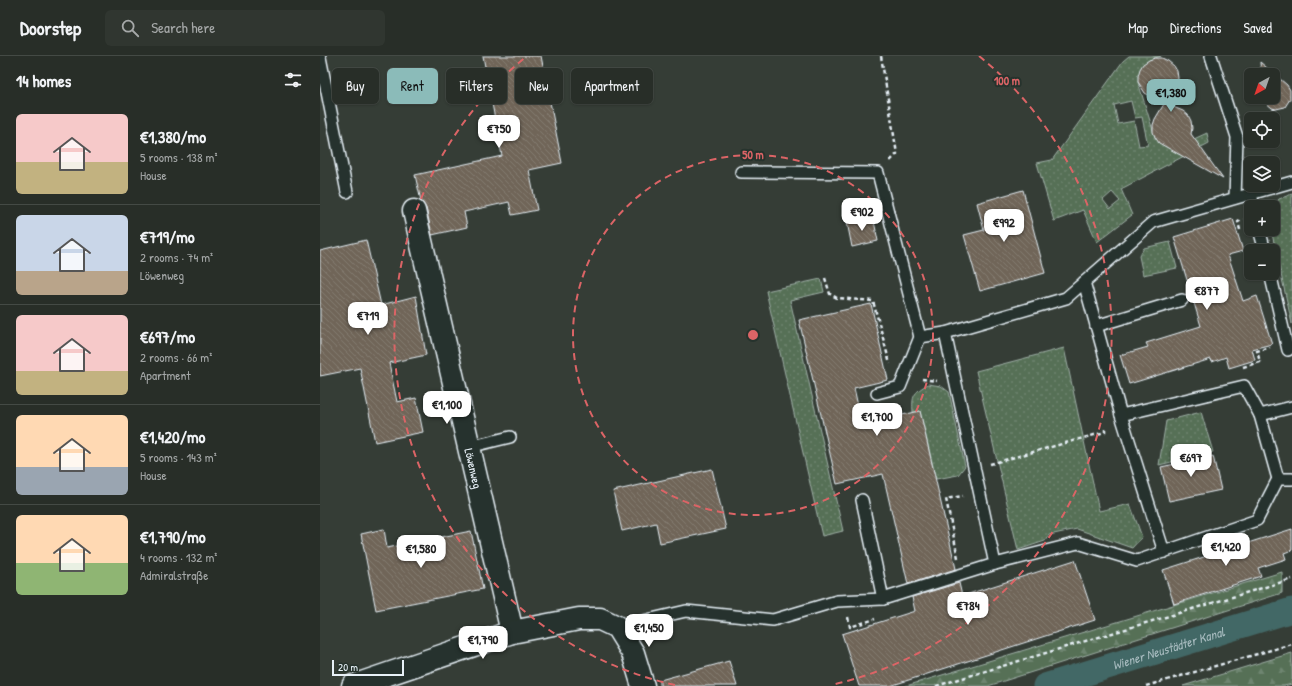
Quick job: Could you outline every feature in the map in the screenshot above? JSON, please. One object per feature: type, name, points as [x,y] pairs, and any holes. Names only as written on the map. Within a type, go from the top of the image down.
[{"type":"street","name":"Löwenweg","points":[[414,211],[512,632]]},
{"type":"street","points":[[353,686],[512,632],[579,619],[600,619],[617,627],[633,653],[643,686]]},
{"type":"lane","points":[[1211,56],[1237,137],[1234,198]]},
{"type":"lane","points":[[320,57],[347,192]]},
{"type":"lane","points":[[741,172],[878,173],[920,337],[900,387],[877,393]]},
{"type":"lane","points":[[920,337],[945,333],[1066,298],[1153,222],[1292,182]]},
{"type":"lane","points":[[1251,194],[1252,200]]},
{"type":"lane","points":[[1272,280],[1288,350]]},
{"type":"lane","points":[[1084,282],[1120,410],[1164,552]]},
{"type":"lane","points":[[1096,326],[1182,300]]},
{"type":"lane","points":[[945,333],[995,564]]},
{"type":"lane","points":[[617,627],[686,611],[773,620],[837,601],[883,599],[995,564],[1078,543],[1137,561],[1257,520],[1278,479],[1260,415],[1244,386],[1120,410]]},
{"type":"lane","points":[[1260,415],[1292,407]]},
{"type":"lane","points":[[469,447],[510,437]]},
{"type":"lane","points":[[1278,479],[1292,479]]},
{"type":"lane","points":[[862,500],[883,599]]},
{"type":"path","points":[[878,173],[897,154],[881,56]]},
{"type":"path","points":[[1237,368],[1260,362],[1257,351],[1276,346]]},
{"type":"path","points":[[974,469],[1105,432],[1101,410],[1120,410]]},
{"type":"path","points":[[960,564],[946,499],[966,495]]},
{"type":"path","points":[[936,686],[1292,579]]},
{"type":"path","points":[[847,612],[850,627],[879,617]]},
{"type":"path","points":[[1146,686],[1292,644]]},
{"type":"green space","points":[[1129,56],[1161,56],[1149,60],[1138,82],[1155,137],[1183,144],[1207,133],[1209,143],[1121,189],[1132,215],[1097,242],[1083,210],[1054,221],[1037,163],[1052,160],[1123,61]],"holes":[[[1131,101],[1135,118],[1142,117],[1148,145],[1139,146],[1134,121],[1118,124],[1114,105]],[[1112,192],[1120,201],[1110,209],[1103,200]]]},
{"type":"green space","points":[[1292,194],[1292,324],[1280,270],[1280,244],[1274,244],[1273,236],[1280,236],[1279,199]]},
{"type":"green space","points":[[1170,242],[1177,268],[1143,275],[1139,256],[1144,248]]},
{"type":"green space","points":[[821,279],[824,292],[790,300],[843,531],[822,536],[766,291]]},
{"type":"green space","points":[[1064,348],[1099,511],[1130,504],[1142,537],[1132,548],[1077,529],[1049,535],[1045,541],[1018,550],[976,371]]},
{"type":"green space","points":[[928,384],[941,386],[949,392],[965,466],[958,475],[936,479],[920,411],[913,412],[914,395]]},
{"type":"green space","points":[[1201,412],[1213,452],[1159,465],[1166,421]]},
{"type":"green space","points":[[1282,572],[1282,593],[988,686],[906,686]]},
{"type":"green space","points":[[1292,653],[1292,684],[1284,686],[1183,686]]},
{"type":"building","points":[[483,56],[541,56],[543,68],[515,68],[515,104],[550,104],[562,163],[529,170],[537,210],[512,215],[509,202],[464,212],[467,227],[432,235],[426,208],[421,201],[415,175],[502,156],[492,104],[507,104],[507,68],[485,68]]},
{"type":"building","points":[[1155,58],[1162,58],[1168,61],[1177,71],[1177,85],[1166,104],[1183,111],[1188,115],[1191,121],[1191,134],[1223,179],[1159,143],[1155,137],[1153,125],[1164,104],[1145,93],[1138,82],[1138,76],[1143,64]]},
{"type":"building","points":[[1260,62],[1267,68],[1260,68]]},
{"type":"building","points":[[1280,79],[1290,90],[1290,99],[1285,107],[1276,109],[1267,104],[1280,104]]},
{"type":"building","points":[[1023,190],[1045,273],[980,291],[964,235],[984,230],[977,203]]},
{"type":"building","points":[[873,216],[878,241],[852,247],[847,222]]},
{"type":"building","points":[[1233,219],[1243,251],[1228,255],[1243,301],[1257,296],[1272,344],[1252,349],[1255,360],[1229,368],[1226,357],[1212,362],[1211,359],[1129,384],[1120,355],[1148,347],[1146,343],[1201,326],[1174,237]]},
{"type":"building","points":[[366,240],[381,305],[416,296],[426,355],[389,363],[397,402],[416,398],[423,432],[375,442],[360,368],[320,376],[320,251]]},
{"type":"building","points":[[871,304],[888,380],[854,388],[862,424],[920,411],[956,569],[908,584],[883,474],[837,484],[799,320]]},
{"type":"building","points":[[1213,456],[1221,490],[1169,501],[1161,467]]},
{"type":"building","points":[[712,469],[726,529],[660,543],[656,523],[622,531],[613,491]]},
{"type":"building","points":[[384,529],[387,548],[471,531],[483,589],[376,610],[361,534]]},
{"type":"building","points":[[1292,529],[1292,550],[1284,553],[1286,559],[1258,568],[1261,576],[1174,604],[1163,570]]},
{"type":"building","points":[[1075,560],[1095,620],[890,686],[859,686],[842,634],[915,611],[912,597],[959,583],[962,596]]},
{"type":"building","points":[[729,661],[737,686],[660,686],[660,680]]},
{"type":"waterway","name":"Wiener Neustädter Kanal","points":[[1045,686],[1292,610]]}]
